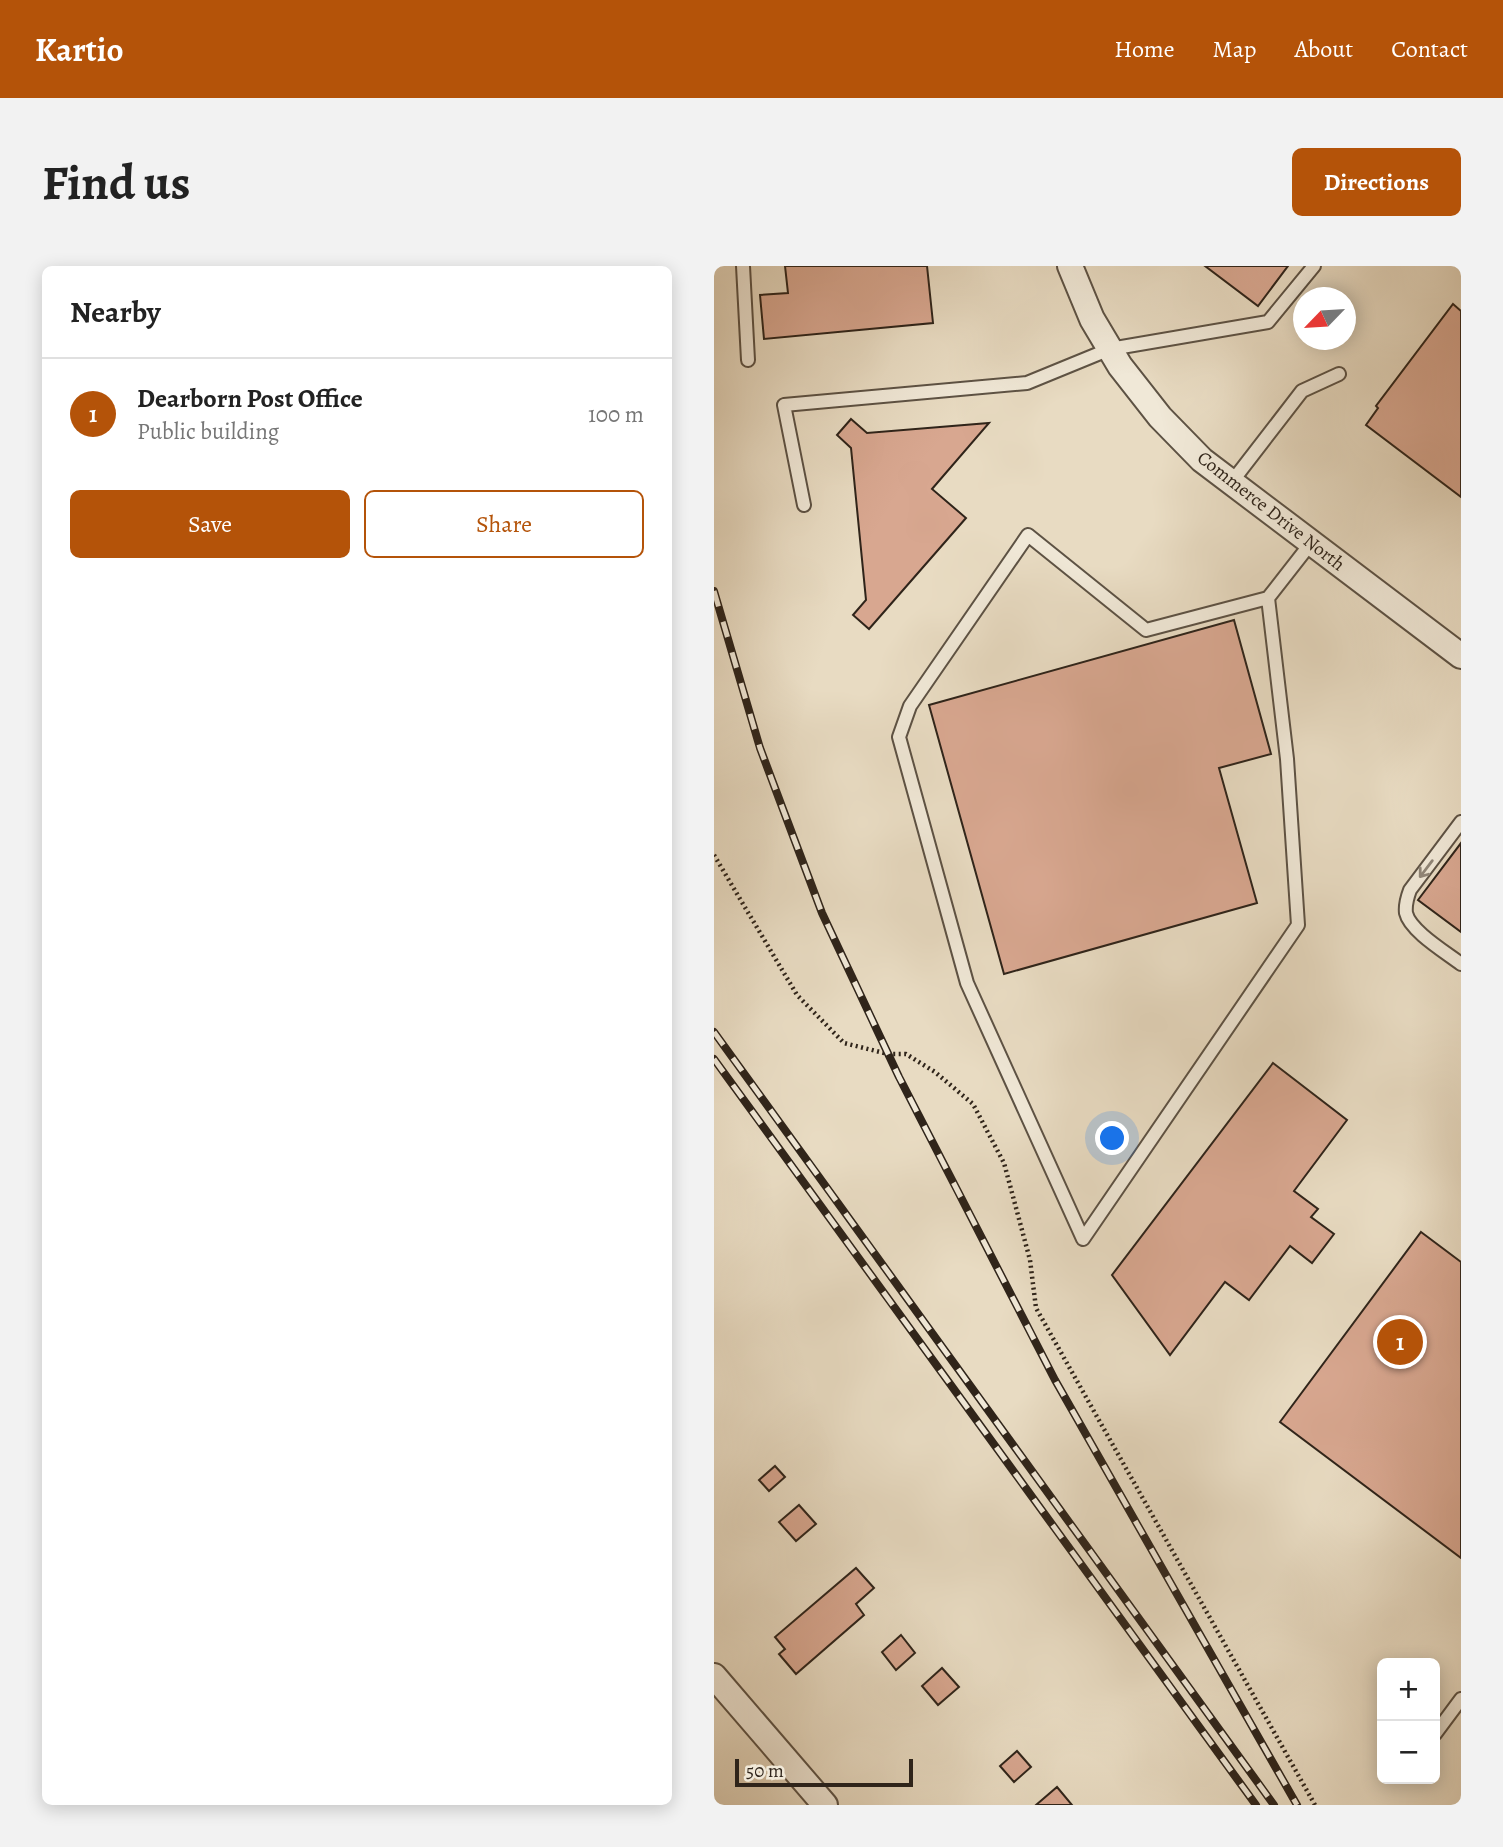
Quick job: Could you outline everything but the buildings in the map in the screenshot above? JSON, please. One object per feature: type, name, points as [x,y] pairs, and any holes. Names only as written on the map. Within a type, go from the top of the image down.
[{"type":"street","name":"Commerce Drive North","points":[[1070,266],[1092,319],[1120,366],[1160,417],[1202,460],[1461,656]]},
{"type":"street","points":[[714,1676],[825,1805]]},
{"type":"lane","points":[[743,266],[748,360]]},
{"type":"lane","points":[[804,505],[784,405],[1027,383],[1110,349],[1268,322],[1314,266]]},
{"type":"lane","points":[[1231,483],[1302,391],[1339,374]]},
{"type":"lane","points":[[1268,598],[1287,759],[1298,925],[1083,1239],[967,983],[899,737],[909,706],[1028,535],[1146,630],[1268,598],[1311,543]]},
{"type":"lane","points":[[1461,822],[1410,890],[1406,902],[1406,914],[1410,921],[1461,964]]},
{"type":"lane","points":[[1440,1727],[1461,1699]]},
{"type":"path","points":[[714,855],[797,995],[844,1043],[888,1054],[906,1054],[935,1072],[973,1104],[1004,1163],[1030,1260],[1037,1308],[1315,1805]]},
{"type":"railway","points":[[714,591],[760,748],[822,913],[899,1077],[1055,1380],[1297,1805]]},
{"type":"railway","points":[[714,1032],[1274,1805]]},
{"type":"railway","points":[[714,1059],[1256,1805]]},
{"type":"place","name":"Dearborn Post Office","points":[[1400,1342]]}]
